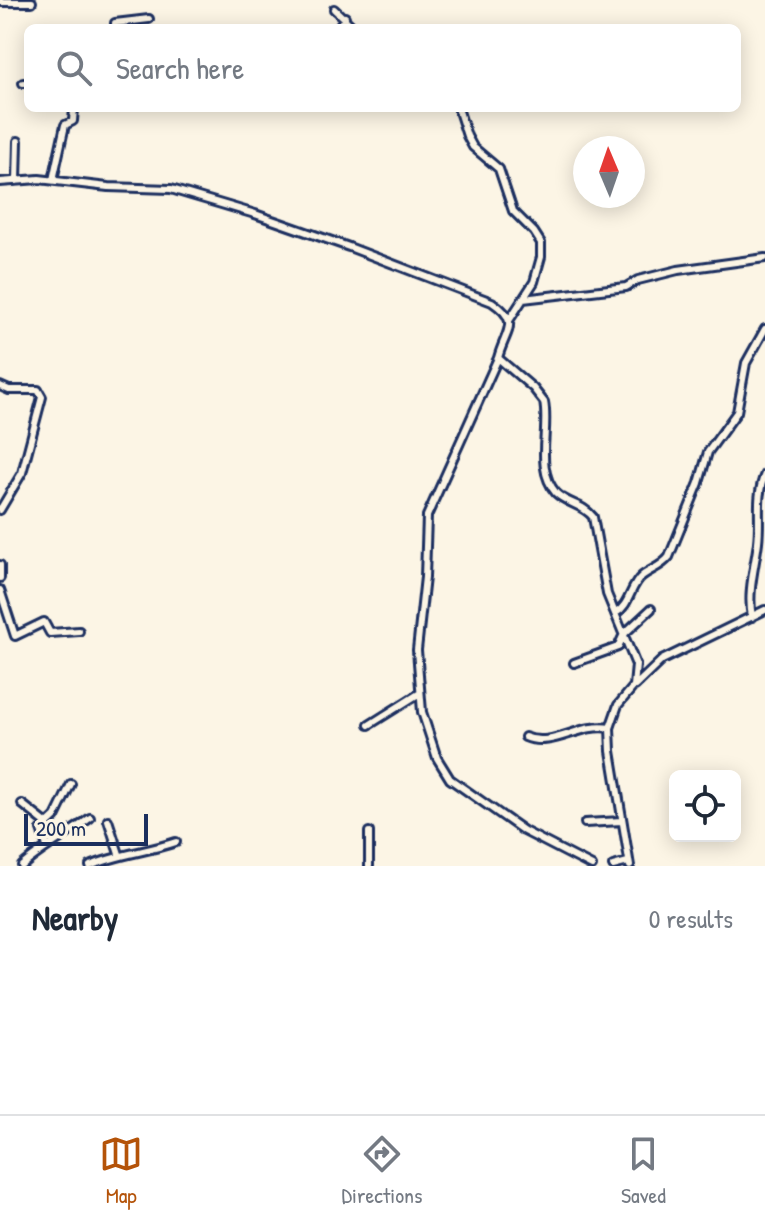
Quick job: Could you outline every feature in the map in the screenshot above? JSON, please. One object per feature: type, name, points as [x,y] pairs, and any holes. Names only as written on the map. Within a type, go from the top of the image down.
[{"type":"street","points":[[0,2],[32,2]]},
{"type":"street","points":[[334,9],[349,24]]},
{"type":"street","points":[[115,24],[149,19]]},
{"type":"street","points":[[53,180],[65,125],[73,121],[74,112]]},
{"type":"street","points":[[460,112],[473,147],[499,169],[513,211],[541,243],[539,268],[510,319],[498,358],[427,516],[425,577],[417,650],[426,728],[441,766],[450,779],[524,831],[592,866]]},
{"type":"street","points":[[17,181],[18,141]]},
{"type":"street","points":[[0,182],[53,180],[108,187],[164,188],[241,210],[469,292],[500,307],[510,319]]},
{"type":"street","points":[[523,299],[626,287],[638,280],[678,270],[765,258]]},
{"type":"street","points":[[616,613],[625,605],[640,578],[661,566],[669,557],[708,452],[737,412],[746,363],[765,329]]},
{"type":"street","points":[[498,358],[533,388],[544,402],[543,440],[548,474],[556,492],[584,508],[593,517],[606,590],[636,665],[634,686]]},
{"type":"street","points":[[0,386],[9,390],[38,390],[42,397],[22,473],[0,510]]},
{"type":"street","points":[[752,617],[758,500],[765,474]]},
{"type":"street","points":[[0,565],[0,578]]},
{"type":"street","points":[[0,590],[15,636],[44,622],[50,633],[79,631]]},
{"type":"street","points":[[574,663],[615,649],[624,634],[651,609]]},
{"type":"street","points":[[613,866],[629,864],[611,751],[610,728],[618,705],[662,660],[765,610]]},
{"type":"street","points":[[369,725],[420,693]]},
{"type":"street","points":[[525,737],[539,740],[590,726],[610,728]]},
{"type":"street","points":[[47,846],[47,840],[40,831],[55,817],[71,784]]},
{"type":"street","points":[[22,804],[46,823]]},
{"type":"street","points":[[22,866],[90,818]]},
{"type":"street","points":[[108,820],[119,854]]},
{"type":"street","points":[[585,823],[622,821]]},
{"type":"street","points":[[369,832],[369,866]]},
{"type":"street","points":[[90,866],[119,854],[176,842]]}]
